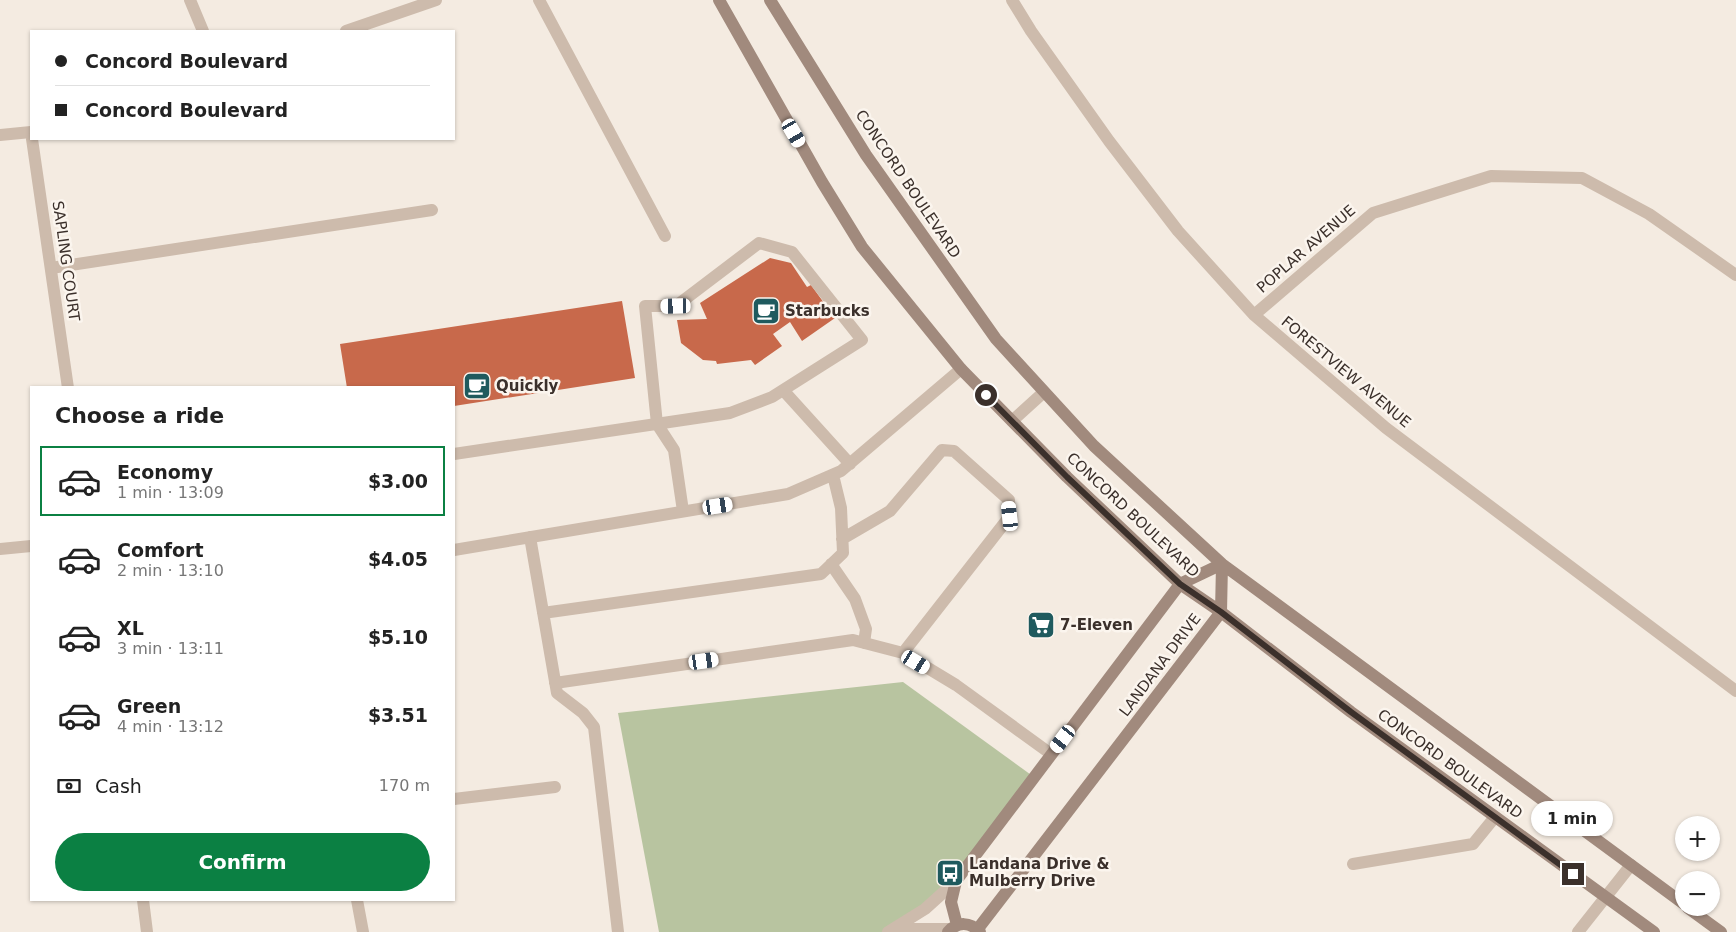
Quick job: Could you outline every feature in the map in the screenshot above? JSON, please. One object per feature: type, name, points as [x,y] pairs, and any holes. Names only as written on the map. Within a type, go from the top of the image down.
[{"type":"street","points":[[190,0],[203,30]]},
{"type":"street","points":[[349,30],[436,0]]},
{"type":"street","points":[[538,0],[665,236]]},
{"type":"street","name":"CONCORD BOULEVARD","points":[[718,0],[822,182],[862,247],[961,369],[1067,477],[1180,584],[1221,612],[1351,712],[1654,932]]},
{"type":"street","name":"CONCORD BOULEVARD","points":[[770,0],[866,155],[996,339],[1094,446],[1222,564],[1675,897]]},
{"type":"street","name":"FORESTVIEW AVENUE","points":[[1012,0],[1031,30],[1115,148],[1178,230],[1254,315],[1386,428],[1736,691]]},
{"type":"street","points":[[0,136],[30,132]]},
{"type":"street","name":"SAPLING COURT","points":[[32,140],[68,386]]},
{"type":"street","name":"POPLAR AVENUE","points":[[1254,315],[1373,213],[1491,176],[1582,178],[1648,214],[1736,275]]},
{"type":"street","points":[[51,268],[432,210]]},
{"type":"street","points":[[455,454],[657,424],[730,413],[772,397],[862,340],[792,252],[759,243],[676,306],[645,306],[657,424],[674,450],[683,511]]},
{"type":"street","points":[[455,550],[788,494],[841,471],[961,369]]},
{"type":"street","points":[[783,390],[850,464]]},
{"type":"street","points":[[1012,421],[1044,392]]},
{"type":"street","points":[[842,539],[890,511],[942,450],[954,451],[1009,500],[1010,516],[903,654]]},
{"type":"street","points":[[543,613],[820,574],[843,554],[841,508],[833,474]]},
{"type":"street","points":[[530,537],[557,693],[583,713],[594,727],[618,932]]},
{"type":"street","points":[[0,549],[30,546]]},
{"type":"street","points":[[831,564],[855,599],[866,629],[864,642]]},
{"type":"street","points":[[892,931],[925,909],[956,881],[1180,584],[1222,564]]},
{"type":"street","name":"LANDANA DRIVE","points":[[979,931],[1221,612],[1222,564]]},
{"type":"street","points":[[555,683],[853,640],[903,654],[956,686],[1052,754]]},
{"type":"street","points":[[455,799],[555,787]]},
{"type":"street","points":[[1353,864],[1473,844],[1495,817]]},
{"type":"street","points":[[1578,932],[1631,865]]},
{"type":"street","points":[[952,929],[950,902],[956,881]]},
{"type":"street","points":[[142,901],[147,932]]},
{"type":"street","points":[[357,901],[362,932]]},
{"type":"street","points":[[1699,916],[1721,932]]},
{"type":"street","points":[[892,931],[952,929],[968,924],[979,931]]},
{"type":"green space","points":[[903,682],[1034,777],[956,881],[888,932],[659,932],[618,713]]},
{"type":"building","name":"Starbucks","points":[[770,258],[791,263],[807,287],[811,285],[835,318],[802,341],[790,322],[773,334],[782,346],[755,365],[751,360],[717,364],[716,361],[703,360],[681,343],[677,320],[707,319],[700,303]]},
{"type":"building","points":[[622,301],[635,378],[455,406],[455,386],[347,386],[340,344]]},
{"type":"place","name":"Starbucks","points":[[766,311]]},
{"type":"place","name":"Quickly","points":[[477,386]]},
{"type":"place","name":"7-Eleven","points":[[1041,625]]},
{"type":"place","name":"Landana Drive & Mulberry Drive","points":[[950,873]]},
{"type":"route","points":[[986,395],[1067,477],[1180,584],[1221,612],[1351,712],[1573,874]]}]
